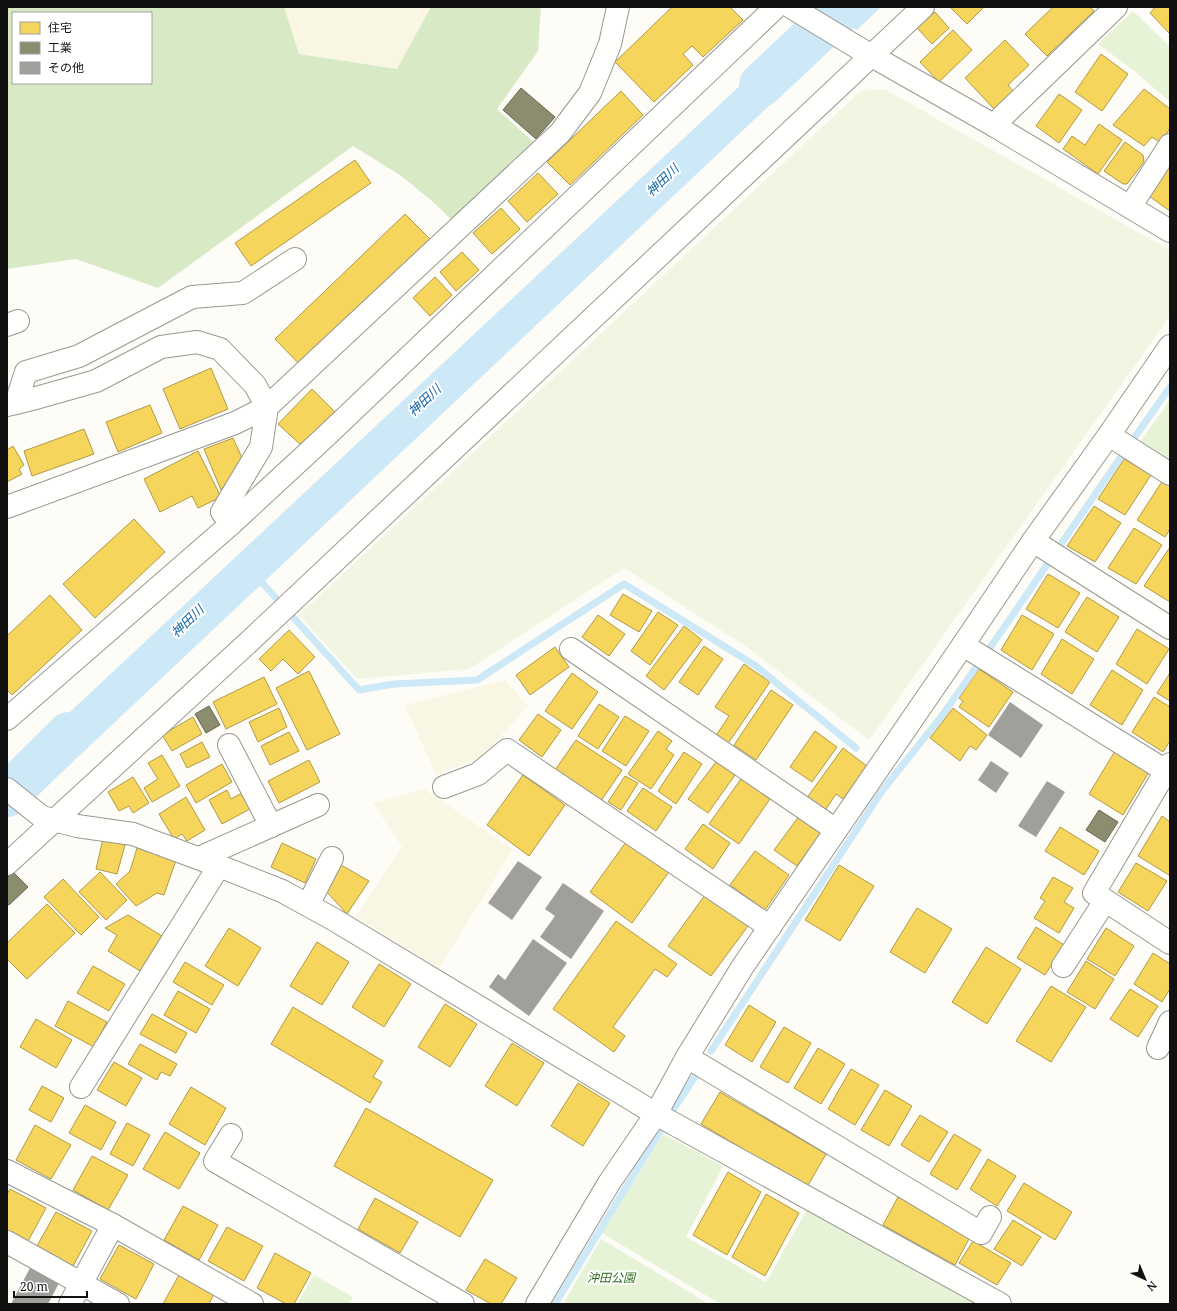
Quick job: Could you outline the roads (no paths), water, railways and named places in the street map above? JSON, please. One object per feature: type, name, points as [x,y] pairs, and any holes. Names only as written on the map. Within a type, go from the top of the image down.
[{"type":"street","points":[[7,507],[235,423],[267,407],[560,133],[590,93],[610,44],[618,7]]},
{"type":"street","points":[[7,719],[231,524],[337,426],[776,7]]},
{"type":"street","points":[[790,7],[995,126],[1170,231]]},
{"type":"street","points":[[7,864],[48,819],[252,639],[869,54],[923,7]]},
{"type":"street","points":[[995,126],[1002,117],[1116,7]]},
{"type":"street","points":[[1130,207],[1170,145]]},
{"type":"street","points":[[12,404],[26,372],[79,356],[192,297],[243,293],[295,259]]},
{"type":"street","points":[[12,404],[96,381],[161,347],[197,342],[220,349],[255,385],[267,407],[261,447],[222,512],[231,524]]},
{"type":"street","points":[[537,1304],[605,1189],[656,1114],[686,1057],[743,966],[836,830],[976,654],[1121,443],[1170,346]]},
{"type":"street","points":[[1121,443],[1170,474]]},
{"type":"street","points":[[1047,550],[1170,628]]},
{"type":"street","points":[[571,649],[836,830]]},
{"type":"street","points":[[976,654],[1168,768],[1094,893],[1170,943]]},
{"type":"street","points":[[229,745],[272,826]]},
{"type":"street","points":[[444,787],[478,774],[507,750],[770,927]]},
{"type":"street","points":[[7,789],[48,819],[78,826],[133,834],[282,891],[333,919],[656,1114],[1000,1304]]},
{"type":"street","points":[[81,1087],[209,862],[272,826],[318,805]]},
{"type":"street","points":[[308,905],[332,858]]},
{"type":"street","points":[[1063,966],[1105,901]]},
{"type":"street","points":[[1158,1048],[1170,1022]]},
{"type":"street","points":[[686,1057],[981,1233],[990,1217]]},
{"type":"street","points":[[231,1135],[215,1161],[463,1304]]},
{"type":"street","points":[[7,1171],[113,1225],[252,1304]]},
{"type":"street","points":[[70,1304],[80,1283],[113,1225]]},
{"type":"street","points":[[7,1242],[118,1304]]},
{"type":"water","points":[[881,7],[857,30],[822,8]]},
{"type":"water","points":[[792,37],[823,55],[44,789],[11,767]]},
{"type":"waterway","name":"神田川","points":[[761,85],[844,7]]},
{"type":"waterway","points":[[711,1051],[882,791],[941,717],[1170,387]]},
{"type":"waterway","points":[[256,576],[359,690],[394,684],[477,680],[624,584],[756,666],[856,748]]},
{"type":"waterway","name":"神田川","points":[[7,795],[69,734]]},
{"type":"waterway","points":[[671,1113],[696,1075]]},
{"type":"waterway","points":[[555,1304],[661,1130]]},
{"type":"park label","name":"沖田公園","points":[[611,1277]]}]
